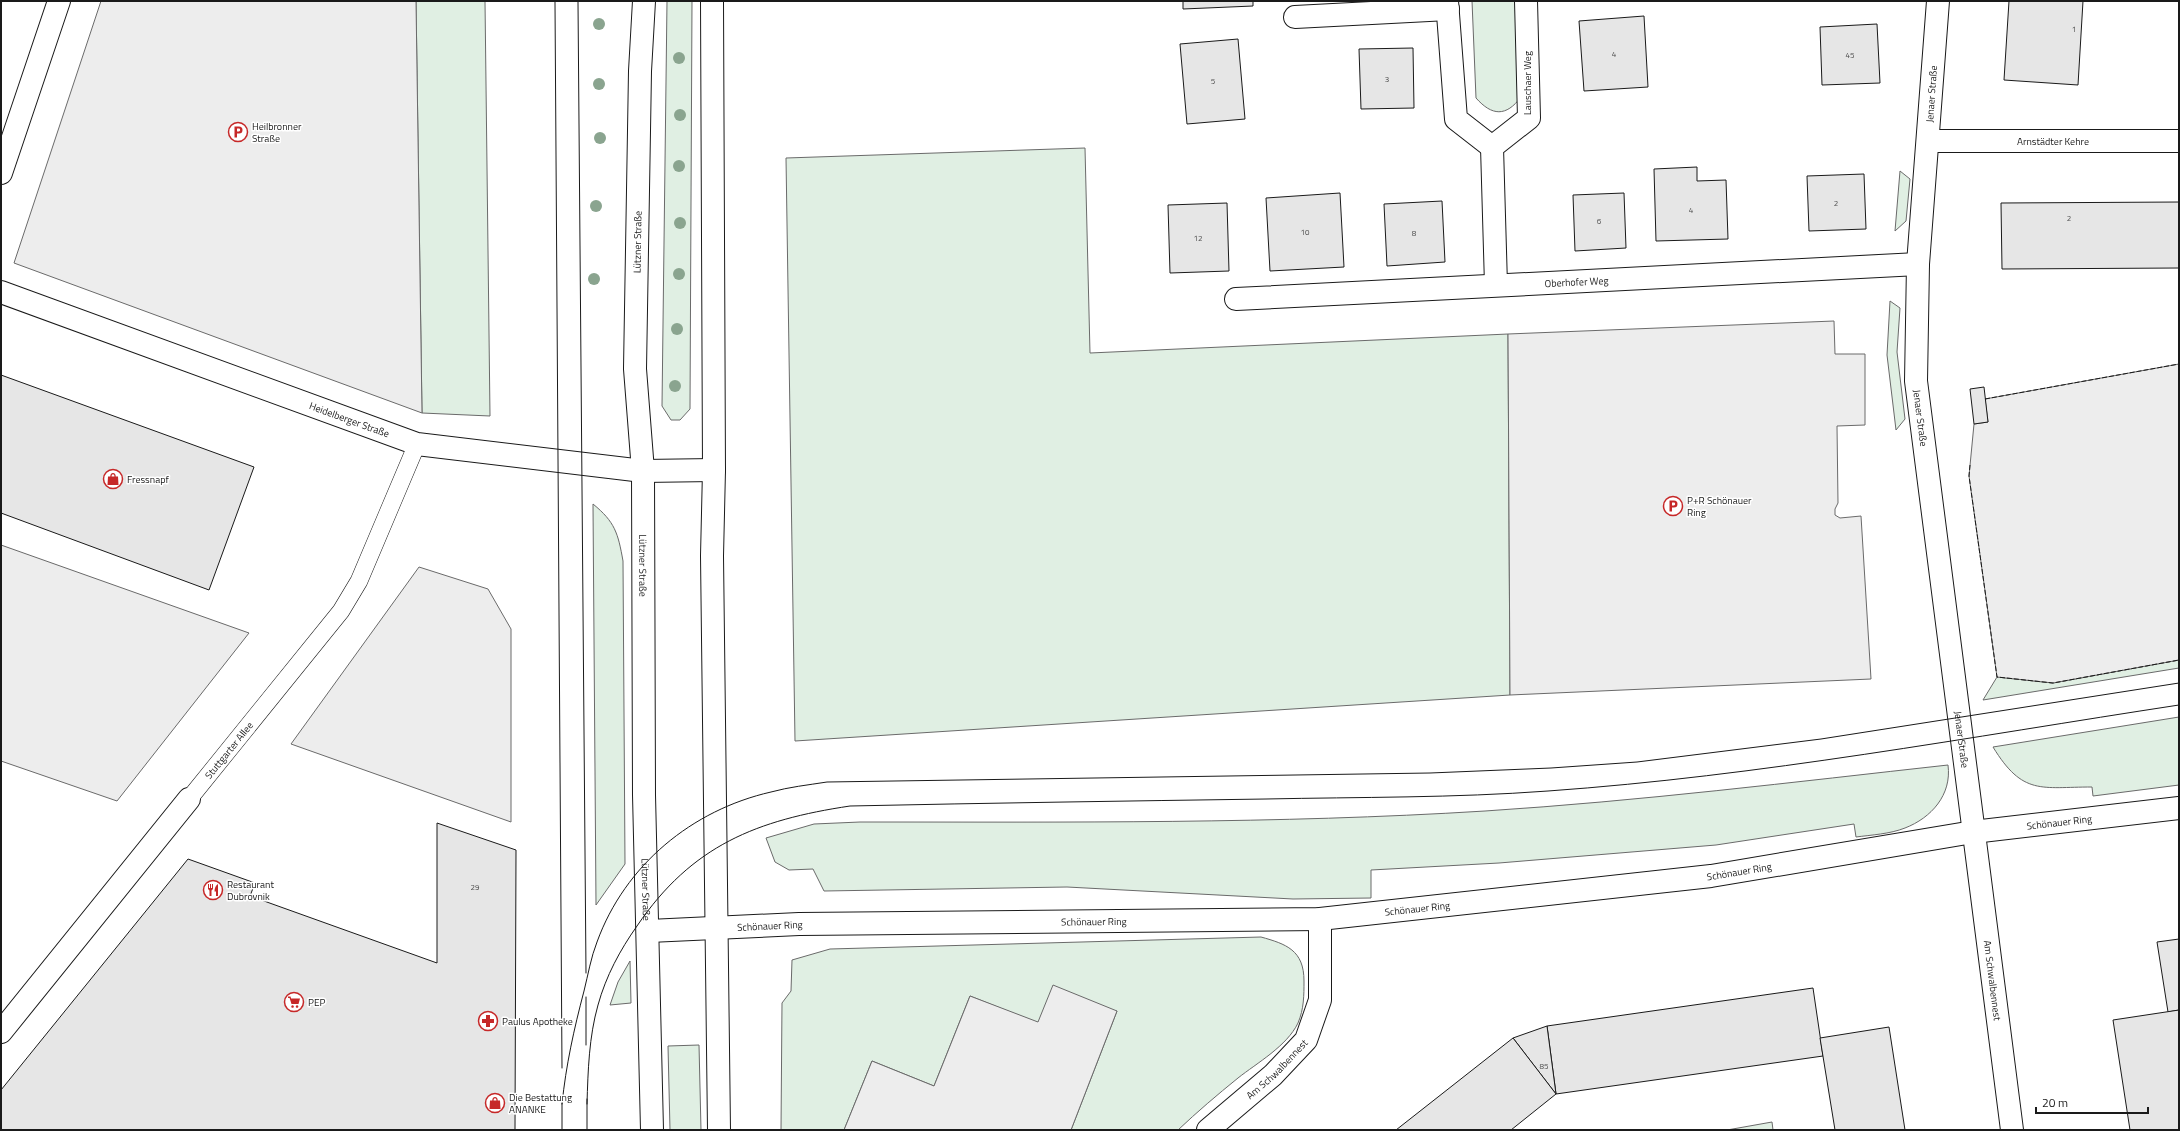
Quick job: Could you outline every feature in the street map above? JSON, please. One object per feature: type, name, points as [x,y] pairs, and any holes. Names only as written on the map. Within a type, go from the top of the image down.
[{"type":"street","points":[[1,173],[59,1]]},
{"type":"street","name":"Lützner Straße","points":[[644,1],[640,71],[635,369],[643,471],[644,795],[649,931],[652,1130]]},
{"type":"street","points":[[712,1],[714,470],[712,556],[720,1130]]},
{"type":"street","name":"Lauschaer Weg","points":[[1492,148],[1529,118],[1526,1]]},
{"type":"street","name":"Jenaer Straße","points":[[1938,1],[1918,264],[1916,381],[1973,832]]},
{"type":"street","points":[[1295,17],[1448,5],[1456,119],[1492,148],[1496,285]]},
{"type":"street","name":"Arnstädter Kehre","points":[[1928,141],[2179,141]]},
{"type":"street","name":"Oberhofer Weg","points":[[1236,299],[1918,264]]},
{"type":"street","name":"Heidelberger Straße","points":[[1,292],[417,444],[643,471],[714,470]]},
{"type":"street","name":"Stuttgarter Allee","points":[[1,1032],[189,799]]},
{"type":"street","name":"Schönauer Ring","points":[[649,931],[798,924],[1320,920],[1711,876],[1973,832],[2179,808]]},
{"type":"street","name":"Am Schwalbennest","points":[[1973,832],[2012,1130]]},
{"type":"street","name":"Am Schwalbennest","points":[[1208,1130],[1273,1075],[1306,1040],[1320,1000],[1320,920]]},
{"type":"lane","name":"Stuttgarter Allee","points":[[189,799],[341,611],[359,581],[417,444]]},
{"type":"green space","points":[[416,1],[485,1],[490,416],[422,413]]},
{"type":"green space","points":[[667,1],[692,1],[690,409],[680,420],[671,420],[662,406]]},
{"type":"green space","points":[[1472,1],[1517,1],[1521,97],[1515,104],[1504,111],[1493,111],[1476,98]]},
{"type":"green space","points":[[1085,148],[1090,353],[1508,334],[1510,695],[795,741],[786,158]]},
{"type":"green space","points":[[1900,171],[1910,179],[1906,221],[1895,231]]},
{"type":"green space","points":[[1890,301],[1900,308],[1897,352],[1905,419],[1896,430],[1887,355]]},
{"type":"green space","points":[[593,504],[611,523],[617,535],[623,561],[625,864],[596,905]]},
{"type":"green space","points":[[2179,660],[2179,668],[1983,700],[1997,677],[2053,683]]},
{"type":"green space","points":[[2179,717],[2179,785],[2093,796],[2092,787],[2059,788],[2035,785],[2024,781],[2014,774],[1993,747]]},
{"type":"green space","points":[[1948,765],[1947,786],[1938,804],[1931,812],[1914,824],[1893,832],[1856,837],[1854,824],[1716,845],[1499,863],[1371,870],[1371,898],[1293,899],[1067,887],[824,891],[813,869],[789,870],[775,862],[766,838],[814,824],[860,822],[1250,820],[1485,811],[1659,797]]},
{"type":"green space","points":[[1261,937],[1286,946],[1297,955],[1301,962],[1304,981],[1304,997],[1303,1007],[1298,1023],[1287,1039],[1279,1047],[1230,1084],[1178,1130],[1071,1130],[1117,1011],[1038,1023],[970,996],[934,1086],[872,1061],[844,1130],[781,1130],[782,1003],[791,991],[792,960],[830,949]]},
{"type":"green space","points":[[630,961],[631,1003],[610,1005],[618,982]]},
{"type":"green space","points":[[699,1045],[701,1130],[670,1130],[668,1046]]},
{"type":"green space","points":[[1772,1122],[1773,1130],[1727,1130]]},
{"type":"shaded area","name":"Heilbronner Straße","points":[[101,1],[416,1],[422,413],[14,263]]},
{"type":"shaded area","name":"P+R Schönauer Ring","points":[[1834,321],[1835,354],[1865,354],[1865,425],[1837,426],[1838,503],[1835,509],[1835,515],[1840,518],[1861,516],[1871,679],[1510,695],[1508,334]]},
{"type":"shaded area","points":[[2179,364],[2179,660],[2053,683],[1997,677],[1969,476],[1974,424],[1988,422],[1985,399]]},
{"type":"shaded area","points":[[1,545],[249,633],[117,801],[1,761]]},
{"type":"shaded area","points":[[419,567],[488,589],[511,629],[511,822],[291,744]]},
{"type":"shaded area","points":[[1053,985],[1117,1011],[1071,1130],[844,1130],[872,1061],[934,1086],[970,996],[1038,1022]]},
{"type":"building","points":[[1183,1],[1253,1],[1253,6],[1183,9]]},
{"type":"building","points":[[2009,1],[2083,1],[2078,85],[2004,80]]},
{"type":"building","points":[[1644,16],[1648,87],[1584,91],[1579,21]]},
{"type":"building","points":[[1877,24],[1880,83],[1822,85],[1820,27]]},
{"type":"building","points":[[1238,39],[1245,119],[1187,124],[1180,44]]},
{"type":"building","points":[[1413,48],[1414,108],[1361,109],[1359,49]]},
{"type":"building","points":[[1697,167],[1697,181],[1726,180],[1728,239],[1656,241],[1654,169]]},
{"type":"building","points":[[1864,174],[1866,229],[1809,231],[1807,176]]},
{"type":"building","points":[[1340,193],[1344,267],[1270,271],[1266,198]]},
{"type":"building","points":[[1624,193],[1626,248],[1575,251],[1573,195]]},
{"type":"building","points":[[1442,201],[1445,262],[1387,266],[1384,204]]},
{"type":"building","points":[[2179,202],[2179,268],[2002,269],[2001,203]]},
{"type":"building","points":[[1227,203],[1229,271],[1170,273],[1168,205]]},
{"type":"building","points":[[1,375],[254,467],[209,590],[1,513]]},
{"type":"building","points":[[1984,387],[1988,422],[1974,424],[1970,389]]},
{"type":"building","name":"PEP","points":[[437,823],[516,850],[515,1130],[1,1130],[1,1090],[188,859],[255,883],[250,896],[437,963]]},
{"type":"building","points":[[2179,939],[2179,1010],[2168,1012],[2157,942]]},
{"type":"building","points":[[1813,988],[1823,1056],[1556,1094],[1547,1026]]},
{"type":"building","points":[[2179,1010],[2179,1130],[2130,1130],[2113,1020]]},
{"type":"building","points":[[1547,1026],[1556,1094],[1513,1038]]},
{"type":"building","points":[[1889,1027],[1905,1130],[1835,1130],[1820,1038]]},
{"type":"building","points":[[1513,1038],[1556,1094],[1511,1130],[1396,1130]]},
{"type":"tram line","points":[[555,1],[562,1068]]},
{"type":"tram line","points":[[578,1],[586,973]]},
{"type":"tram line","points":[[562,1104],[571,1047],[593,954],[609,914],[625,889],[644,865],[665,845],[689,827],[714,812],[742,800],[771,792],[792,787],[827,782],[1430,773],[1551,768],[1637,762],[1821,739],[2179,683]]},
{"type":"tram line","points":[[587,1104],[591,1041],[598,1005],[614,964],[637,926],[658,898],[680,875],[704,856],[729,841],[756,829],[785,819],[850,806],[1407,797],[1548,791],[1706,776],[1785,766],[2179,705]]},
{"type":"tram line","points":[[586,997],[586,1045]]},
{"type":"tram line","points":[[562,1098],[562,1130]]},
{"type":"tram line","points":[[587,1099],[587,1130]]},
{"type":"fence","points":[[1985,399],[2179,364]]},
{"type":"fence","points":[[1970,465],[1969,476],[1997,677],[2053,683],[2179,660]]},
{"type":"place","name":"Heilbronner Straße","points":[[238,132]]},
{"type":"place","name":"Fressnapf","points":[[113,479]]},
{"type":"place","name":"P+R Schönauer Ring","points":[[1673,506]]},
{"type":"place","name":"Restaurant Dubrovnik","points":[[213,890]]},
{"type":"place","name":"PEP","points":[[294,1002]]},
{"type":"place","name":"Paulus Apotheke","points":[[488,1021]]},
{"type":"place","name":"Die Bestattung ANANKE","points":[[495,1103]]}]
